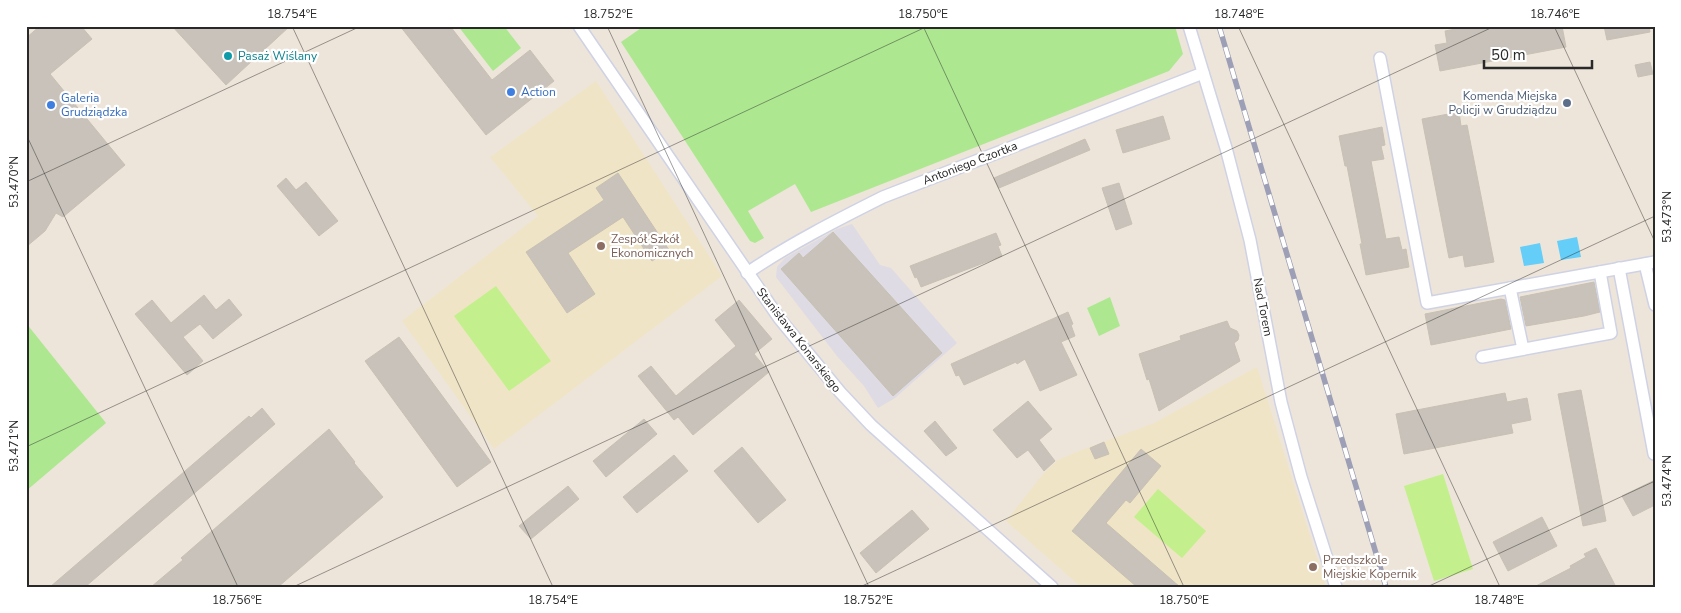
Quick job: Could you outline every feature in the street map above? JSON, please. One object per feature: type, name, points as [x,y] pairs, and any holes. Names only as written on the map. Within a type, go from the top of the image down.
[{"type":"street","name":"Stanisława Konarskiego","points":[[579,26],[747,273],[810,358],[871,425],[1052,587]]},
{"type":"street","name":"Nad Torem","points":[[1189,26],[1226,148],[1250,240],[1281,402],[1301,477],[1336,587]]},
{"type":"street","points":[[1380,58],[1427,303],[1650,263],[1655,305]]},
{"type":"street","name":"Antoniego Czortka","points":[[747,273],[766,260],[832,223],[883,197],[1203,73]]},
{"type":"street","points":[[1619,268],[1654,454]]},
{"type":"street","points":[[1482,357],[1611,333],[1600,272]]},
{"type":"street","points":[[1510,288],[1524,349]]},
{"type":"shaded area","name":"Zespół Szkół Ekonomicznych","points":[[596,81],[722,276],[494,449],[402,321],[538,216],[490,157]]},
{"type":"shaded area","points":[[852,224],[880,265],[891,268],[957,343],[895,398],[878,408],[864,386],[837,356],[776,277],[777,267],[785,258],[837,229]]},
{"type":"shaded area","points":[[1257,367],[1326,587],[1081,587],[1006,521],[1044,473],[1058,460],[1154,423]]},
{"type":"green space","points":[[458,26],[504,26],[521,48],[493,71]]},
{"type":"green space","points":[[644,26],[1175,26],[1183,54],[1169,71],[811,212],[795,184],[748,211],[764,238],[755,243],[750,241],[621,42]]},
{"type":"green space","points":[[496,286],[551,361],[509,391],[454,316]]},
{"type":"green space","points":[[1110,297],[1120,326],[1099,336],[1087,308]]},
{"type":"green space","points":[[26,323],[106,423],[26,491]]},
{"type":"green space","points":[[1443,474],[1473,569],[1434,581],[1404,486]]},
{"type":"green space","points":[[1158,489],[1206,531],[1182,558],[1134,517]]},
{"type":"water","points":[[1577,237],[1581,257],[1561,260],[1557,241]]},
{"type":"water","points":[[1540,243],[1544,263],[1524,266],[1520,247]]},
{"type":"building","name":"Galeria Grudziądzka","points":[[40,26],[81,26],[92,39],[50,74],[125,165],[63,217],[56,213],[45,231],[26,247],[26,38]]},
{"type":"building","name":"Pasaż Wiślany","points":[[172,26],[290,26],[226,85]]},
{"type":"building","points":[[400,26],[450,26],[492,80],[530,50],[554,81],[486,135]]},
{"type":"building","points":[[1471,26],[1562,26],[1566,47],[1440,71],[1435,45],[1447,43],[1445,31]]},
{"type":"building","points":[[1604,26],[1649,26],[1650,32],[1607,40]]},
{"type":"building","points":[[1650,62],[1653,74],[1638,77],[1635,65]]},
{"type":"building","points":[[1459,112],[1461,126],[1467,125],[1494,262],[1465,267],[1463,255],[1449,258],[1422,119]]},
{"type":"building","points":[[1163,116],[1170,139],[1123,153],[1116,130]]},
{"type":"building","points":[[1382,127],[1385,145],[1381,146],[1384,159],[1371,161],[1386,239],[1399,237],[1402,250],[1406,249],[1409,267],[1366,275],[1347,166],[1345,166],[1339,136]]},
{"type":"building","points":[[1085,139],[1090,150],[999,188],[994,178]]},
{"type":"building","points":[[618,173],[669,250],[652,261],[623,217],[568,253],[595,294],[567,313],[526,252],[604,200],[596,188]]},
{"type":"building","points":[[286,178],[296,190],[306,182],[338,221],[319,236],[277,186]]},
{"type":"building","points":[[1119,183],[1132,224],[1116,230],[1102,188]]},
{"type":"building","points":[[833,232],[942,353],[893,396],[781,269],[799,253],[803,258]]},
{"type":"building","points":[[996,233],[1001,245],[998,246],[1002,256],[921,287],[917,277],[915,278],[910,266]]},
{"type":"building","points":[[1594,282],[1600,312],[1526,326],[1520,297]]},
{"type":"building","points":[[204,295],[216,310],[229,299],[242,315],[213,339],[200,324],[183,337],[203,361],[187,375],[135,314],[152,300],[171,323]]},
{"type":"building","points":[[1501,299],[1505,300],[1511,329],[1431,345],[1425,314]]},
{"type":"building","points":[[739,300],[772,339],[754,354],[769,372],[693,435],[678,417],[674,420],[638,376],[651,366],[676,396],[736,346],[715,320]]},
{"type":"building","points":[[1068,312],[1075,336],[1061,342],[1077,375],[1040,391],[1025,359],[964,385],[959,375],[956,376],[951,364]]},
{"type":"building","points":[[1227,321],[1230,328],[1237,331],[1239,335],[1238,340],[1234,343],[1240,361],[1159,411],[1139,354],[1181,340],[1180,336]]},
{"type":"building","points":[[399,337],[491,462],[457,487],[365,361]]},
{"type":"building","points":[[1581,390],[1606,521],[1583,526],[1558,394]]},
{"type":"building","points":[[1505,393],[1507,402],[1527,398],[1531,420],[1511,424],[1513,433],[1404,454],[1396,414]]},
{"type":"building","points":[[1028,401],[1052,429],[1039,440],[1055,461],[1044,471],[1028,450],[1017,458],[993,430]]},
{"type":"building","points":[[262,408],[275,424],[85,587],[50,587],[249,416],[251,418]]},
{"type":"building","points":[[644,419],[657,434],[606,477],[593,461]]},
{"type":"building","points":[[935,421],[957,448],[946,456],[924,431]]},
{"type":"building","points":[[329,429],[354,463],[383,497],[278,587],[151,587],[183,560],[181,558]]},
{"type":"building","points":[[1104,442],[1109,454],[1095,459],[1090,448]]},
{"type":"building","points":[[742,447],[786,500],[758,523],[714,471]]},
{"type":"building","points":[[1141,449],[1161,466],[1130,503],[1126,500],[1106,523],[1180,587],[1137,587],[1072,531]]},
{"type":"building","points":[[674,455],[688,471],[637,513],[623,497]]},
{"type":"building","points":[[1655,480],[1655,505],[1633,516],[1622,496]]},
{"type":"building","points":[[568,486],[579,499],[531,539],[519,526]]},
{"type":"building","points":[[912,510],[929,529],[876,573],[860,553]]},
{"type":"building","points":[[1542,517],[1557,546],[1508,571],[1493,542]]},
{"type":"building","points":[[1596,548],[1616,587],[1534,587],[1571,568],[1570,566],[1586,557],[1584,554]]},
{"type":"railway","points":[[1219,26],[1386,587]]},
{"type":"place","name":"Pasaż Wiślany","points":[[228,56]]},
{"type":"place","name":"Action","points":[[511,92]]},
{"type":"place","name":"Komenda Miejska Policji w Grudziądzu","points":[[1567,103]]},
{"type":"place","name":"Galeria Grudziądzka","points":[[51,105]]},
{"type":"place","name":"Zespół Szkół Ekonomicznych","points":[[601,246]]},
{"type":"place","name":"Przedszkole Miejskie Kopernik","points":[[1313,567]]}]
